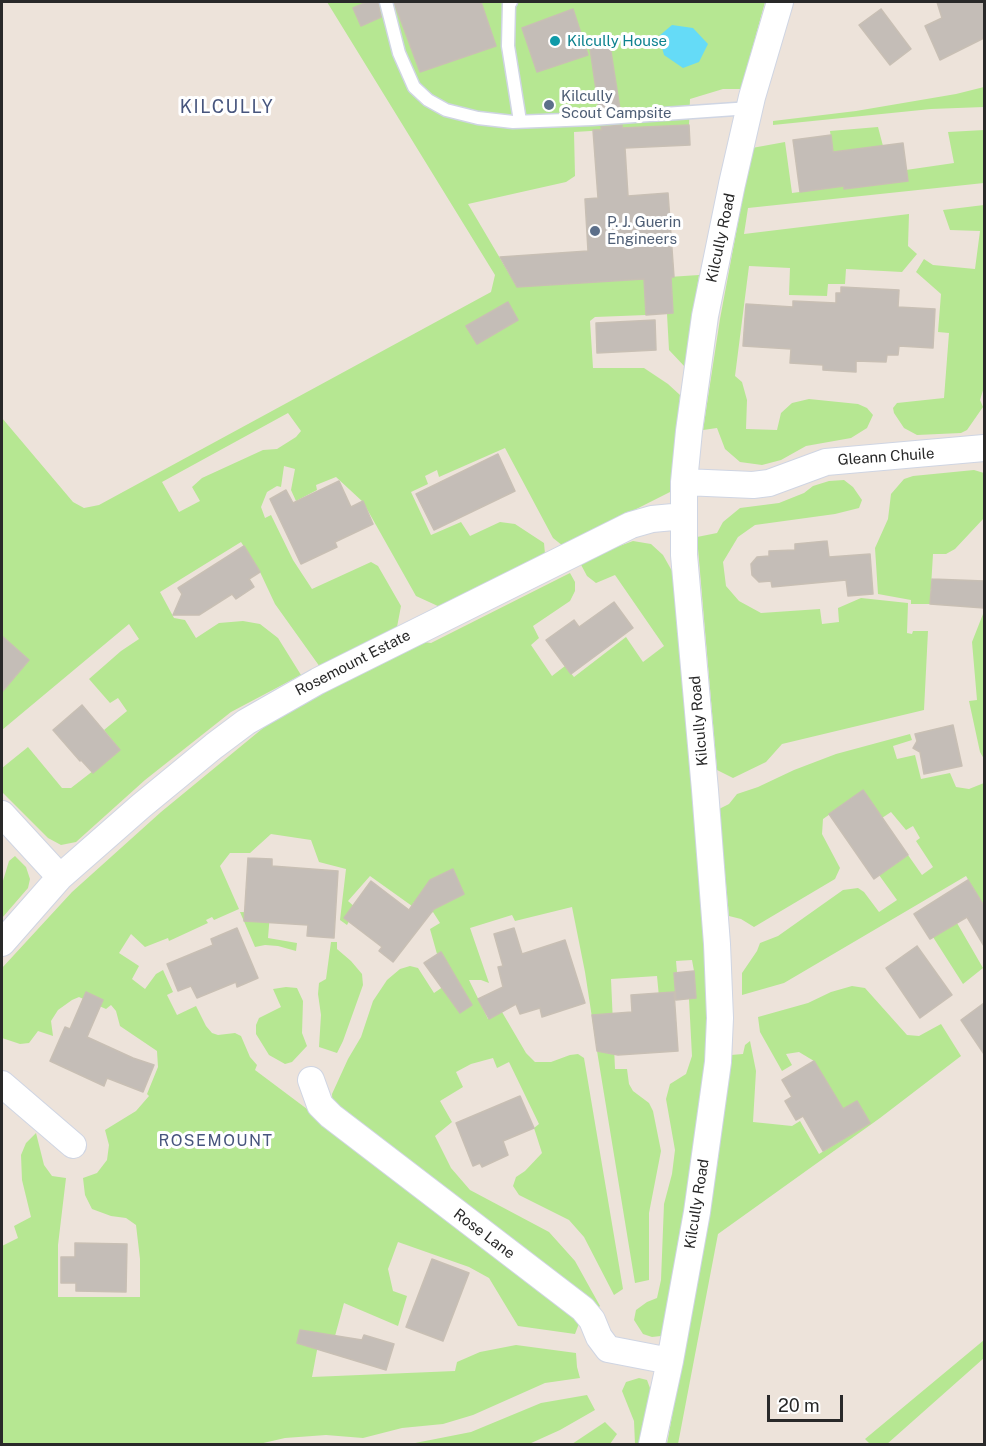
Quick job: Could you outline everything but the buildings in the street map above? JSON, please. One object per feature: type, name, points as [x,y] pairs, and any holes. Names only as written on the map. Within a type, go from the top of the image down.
[{"type":"street","name":"Kilcully Road","points":[[652,1444],[698,1212],[718,1062],[720,1018],[705,790],[684,555],[684,482],[690,419],[705,316],[750,108],[780,2]]},
{"type":"street","name":"Gleann Chuile","points":[[684,482],[753,485],[770,483],[826,462],[984,448]]},
{"type":"street","name":"Rosemount Estate","points":[[2,943],[60,877],[213,746],[246,722],[288,697],[632,525],[652,519],[684,516]]},
{"type":"street","points":[[2,814],[60,877]]},
{"type":"street","name":"Rose Lane","points":[[312,1080],[320,1105],[331,1116],[583,1309],[592,1320],[599,1337],[608,1349],[670,1361]]},
{"type":"street","points":[[2,1084],[73,1145]]},
{"type":"lane","points":[[386,2],[399,53],[414,87],[428,100],[446,110],[478,118],[520,121],[592,119],[750,108]]},
{"type":"lane","points":[[511,2],[509,4],[508,46],[520,121]]},
{"type":"green space","points":[[327,2],[765,2],[741,89],[723,89],[690,99],[689,125],[574,132],[575,176],[566,182],[468,204],[517,287],[699,275],[685,367],[669,350],[667,314],[672,313],[671,287],[646,315],[595,317],[590,321],[593,368],[644,368],[680,395],[672,491],[563,546],[553,538],[505,448],[439,477],[437,470],[425,476],[428,484],[411,492],[431,535],[461,522],[470,536],[500,522],[515,524],[544,543],[545,554],[440,607],[416,596],[363,502],[336,477],[316,485],[317,490],[296,501],[291,490],[295,469],[284,466],[281,487],[277,486],[267,492],[261,507],[265,518],[271,515],[293,560],[312,589],[371,562],[378,566],[401,606],[397,627],[320,667],[275,604],[260,572],[241,542],[160,592],[174,618],[185,620],[196,638],[219,623],[243,621],[260,624],[278,638],[301,675],[231,712],[145,780],[76,842],[61,845],[48,838],[2,792],[2,768],[28,747],[62,788],[71,788],[120,750],[104,730],[127,711],[118,698],[110,703],[89,679],[121,651],[139,639],[129,624],[2,730],[2,692],[29,660],[2,636],[2,418],[73,502],[84,508],[99,505],[491,292],[495,275]],"holes":[[[288,413],[301,431],[277,449],[263,450],[202,478],[192,487],[200,501],[179,512],[162,482]]]},
{"type":"green space","points":[[984,87],[984,107],[931,109],[773,125],[773,121],[856,111]]},
{"type":"green space","points":[[878,127],[883,146],[833,152],[830,131]]},
{"type":"green space","points":[[984,130],[984,183],[748,208],[744,234],[909,214],[908,246],[917,254],[902,272],[846,269],[845,284],[828,284],[827,296],[789,295],[790,268],[749,266],[735,376],[742,382],[747,400],[746,429],[777,430],[781,413],[792,403],[809,399],[858,404],[867,408],[873,415],[867,428],[851,438],[806,446],[781,460],[762,465],[740,462],[725,449],[717,428],[703,430],[720,319],[752,148],[785,142],[792,193],[844,186],[844,189],[906,170],[954,163],[948,132]]},
{"type":"green space","points":[[984,205],[984,387],[980,400],[983,407],[967,430],[961,433],[917,435],[904,428],[893,408],[897,403],[944,398],[949,333],[938,332],[941,294],[916,272],[924,259],[933,265],[975,269],[980,231],[950,230],[943,210]]},
{"type":"green space","points":[[974,470],[984,473],[984,518],[955,549],[946,554],[933,554],[930,604],[911,604],[911,600],[878,594],[875,548],[888,519],[891,494],[904,479],[913,476]]},
{"type":"green space","points":[[844,480],[853,487],[862,500],[859,508],[835,514],[755,525],[738,537],[723,562],[726,586],[739,601],[761,613],[820,609],[822,624],[839,622],[838,608],[861,598],[908,603],[907,633],[928,631],[924,710],[782,744],[766,762],[733,778],[717,770],[697,537],[717,533],[723,522],[740,508],[779,503],[804,493],[813,486],[829,481]]},
{"type":"green space","points":[[633,541],[651,544],[663,555],[672,571],[681,637],[711,1014],[708,1094],[664,1332],[661,1336],[652,1337],[643,1334],[634,1320],[636,1310],[657,1298],[661,1280],[664,1204],[672,1174],[675,1150],[666,1099],[670,1084],[686,1074],[692,1056],[689,999],[694,971],[692,960],[676,961],[677,972],[674,973],[676,995],[659,997],[657,976],[611,979],[615,1069],[627,1069],[629,1084],[633,1091],[649,1103],[653,1111],[661,1151],[649,1213],[649,1280],[635,1283],[597,1051],[606,1052],[604,1039],[595,1037],[572,907],[515,921],[512,915],[470,928],[489,983],[469,980],[488,1019],[502,1012],[526,1053],[535,1062],[551,1062],[578,1054],[584,1058],[623,1289],[614,1295],[584,1237],[569,1220],[519,1195],[513,1186],[516,1177],[542,1153],[534,1128],[539,1124],[509,1062],[497,1068],[493,1058],[471,1064],[456,1072],[463,1087],[440,1101],[452,1122],[435,1136],[451,1168],[470,1190],[549,1232],[575,1261],[600,1306],[597,1309],[333,1112],[332,1094],[361,1037],[373,1001],[387,980],[400,969],[410,966],[418,968],[434,993],[456,978],[441,952],[437,954],[430,929],[440,923],[433,912],[430,914],[414,902],[412,906],[370,876],[348,901],[356,908],[347,925],[340,920],[346,869],[319,862],[311,840],[271,834],[250,853],[230,853],[220,866],[239,909],[214,920],[212,917],[206,920],[208,923],[169,941],[168,938],[145,947],[131,934],[119,953],[139,966],[132,979],[145,989],[156,974],[163,970],[173,992],[167,995],[177,1015],[196,1006],[212,1033],[218,1035],[235,1033],[241,1036],[250,1057],[257,1065],[255,1070],[307,1109],[326,1120],[583,1313],[575,1334],[518,1326],[489,1278],[469,1267],[398,1242],[388,1269],[393,1291],[407,1296],[398,1326],[344,1303],[335,1336],[320,1334],[312,1377],[455,1371],[457,1362],[480,1352],[516,1345],[576,1353],[580,1378],[545,1383],[473,1415],[443,1424],[402,1428],[363,1438],[326,1435],[285,1438],[259,1444],[2,1444],[2,1246],[18,1238],[14,1226],[31,1217],[22,1180],[21,1155],[26,1143],[36,1133],[44,1165],[52,1176],[66,1178],[58,1245],[58,1297],[140,1297],[140,1259],[136,1225],[126,1218],[111,1216],[92,1209],[85,1195],[83,1178],[97,1173],[107,1160],[109,1145],[105,1130],[136,1111],[149,1096],[147,1094],[158,1067],[157,1051],[120,1026],[116,1011],[111,1005],[106,1009],[79,997],[58,1010],[51,1021],[53,1036],[38,1031],[29,1043],[20,1044],[2,1038],[2,968],[72,892],[161,812],[268,724],[283,714],[423,642],[431,643],[570,573],[575,582],[575,591],[570,601],[533,626],[539,638],[531,645],[552,676],[565,666],[574,677],[626,637],[643,662],[664,646],[615,575],[596,583],[587,576],[579,561]]},
{"type":"green space","points":[[983,614],[984,759],[980,752],[969,701],[977,700],[972,642]]},
{"type":"green space","points":[[910,734],[912,740],[893,746],[897,759],[915,755],[921,779],[950,773],[956,787],[969,789],[984,783],[984,906],[966,876],[784,983],[742,995],[742,973],[760,943],[778,936],[843,890],[858,888],[864,892],[879,912],[897,900],[879,875],[908,855],[922,875],[933,867],[916,841],[920,838],[913,826],[906,830],[891,812],[882,818],[863,791],[823,819],[822,834],[840,868],[835,879],[754,927],[741,919],[729,916],[719,809],[729,804],[737,794],[794,770],[836,754]]},
{"type":"green space","points":[[15,856],[26,867],[30,879],[28,888],[2,918],[2,884],[9,861]]},
{"type":"green space","points":[[240,912],[270,913],[268,938],[297,943],[296,951],[278,946],[255,947]]},
{"type":"green space","points":[[957,923],[983,968],[963,984],[933,937]]},
{"type":"green space","points":[[331,942],[337,942],[337,949],[362,974],[363,985],[337,1053],[319,1047],[321,1015],[319,983],[326,979]]},
{"type":"green space","points":[[852,986],[865,988],[907,1035],[919,1036],[941,1024],[961,1056],[880,1118],[718,1234],[678,1444],[667,1444],[717,1167],[731,1055],[743,1054],[745,1045],[750,1041],[756,1071],[753,1122],[792,1126],[800,1121],[819,1154],[870,1123],[857,1101],[843,1109],[814,1061],[799,1052],[786,1054],[792,1065],[782,1071],[760,1032],[758,1017],[808,1003],[831,992]]},
{"type":"green space","points":[[297,988],[303,1001],[302,1033],[307,1046],[292,1062],[285,1064],[269,1055],[256,1034],[256,1025],[259,1018],[281,1007],[273,989]]},
{"type":"green space","points":[[984,1340],[984,1358],[887,1444],[870,1444],[865,1439]]},
{"type":"green space","points":[[639,1378],[647,1380],[651,1391],[640,1444],[635,1444],[634,1421],[622,1391],[626,1382]]},
{"type":"green space","points":[[587,1395],[595,1410],[529,1444],[410,1444],[471,1432],[541,1403]]},
{"type":"green space","points":[[605,1422],[617,1434],[610,1444],[572,1444]]},
{"type":"water","points":[[672,25],[693,28],[708,44],[699,62],[683,68],[664,55],[659,36]]},
{"type":"place","name":"Kilcully House","points":[[555,41]]},
{"type":"place","name":"Kilcully Scout Campsite","points":[[549,105]]},
{"type":"place","name":"P. J. Guerin Engineers","points":[[595,231]]},
{"type":"district","name":"KILCULLY","points":[[227,107]]},
{"type":"district","name":"ROSEMOUNT","points":[[216,1141]]}]
